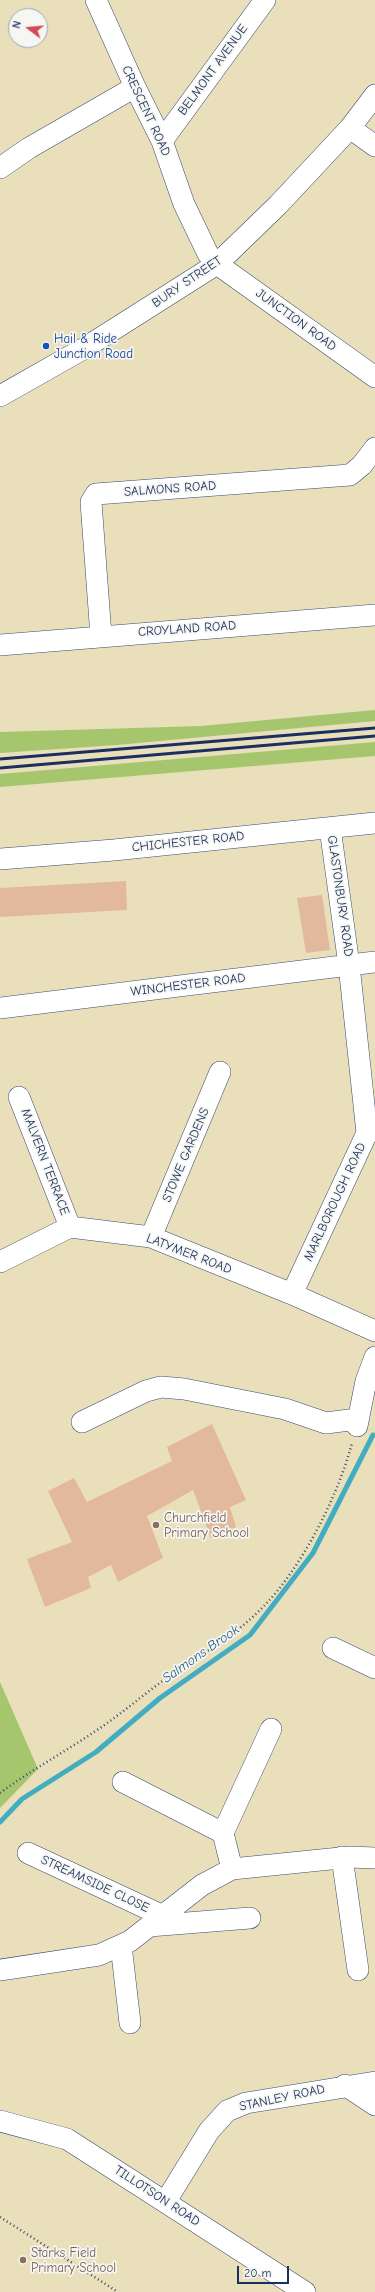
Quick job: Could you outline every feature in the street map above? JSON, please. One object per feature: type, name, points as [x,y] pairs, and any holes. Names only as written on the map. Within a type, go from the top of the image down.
[{"type":"street","name":"BELMONT AVENUE","points":[[162,141],[265,0]]},
{"type":"street","name":"CRESCENT ROAD","points":[[100,2],[135,87],[162,141],[184,204],[208,254],[217,264]]},
{"type":"street","points":[[0,168],[29,148],[135,87]]},
{"type":"street","name":"BURY STREET","points":[[0,396],[83,349],[217,264],[278,205],[350,128],[375,95]]},
{"type":"street","points":[[350,128],[375,146]]},
{"type":"street","name":"JUNCTION ROAD","points":[[217,264],[375,377]]},
{"type":"street","name":"SALMONS ROAD","points":[[101,636],[91,502],[96,494],[350,475],[362,465],[375,448]]},
{"type":"street","name":"CROYLAND ROAD","points":[[0,645],[375,615]]},
{"type":"street","name":"CHICHESTER ROAD","points":[[0,859],[330,828],[375,822]]},
{"type":"street","name":"GLASTONBURY ROAD","points":[[330,828],[349,965]]},
{"type":"street","name":"WINCHESTER ROAD","points":[[0,1008],[375,962]]},
{"type":"street","name":"MARLBOROUGH ROAD","points":[[292,1294],[367,1133],[349,965]]},
{"type":"street","name":"STOWE GARDENS","points":[[151,1237],[220,1072]]},
{"type":"street","name":"MALVERN TERRACE","points":[[19,1097],[70,1227]]},
{"type":"street","points":[[0,1262],[70,1227]]},
{"type":"street","name":"LATYMER ROAD","points":[[70,1227],[151,1237],[292,1294],[375,1331]]},
{"type":"street","points":[[82,1422],[146,1391],[160,1387],[184,1389],[285,1410],[326,1423],[351,1422],[375,1358]]},
{"type":"street","points":[[333,1648],[375,1668]]},
{"type":"street","points":[[232,1870],[223,1833],[271,1729]]},
{"type":"street","points":[[123,1782],[223,1833]]},
{"type":"street","name":"STREAMSIDE CLOSE","points":[[28,1853],[155,1920],[250,1918]]},
{"type":"street","points":[[342,1857],[358,1970]]},
{"type":"street","name":"STREAMSIDE CLOSE","points":[[0,1970],[99,1955],[130,1941],[155,1920],[202,1885],[232,1870],[342,1857],[375,1858]]},
{"type":"street","points":[[121,1945],[130,2023]]},
{"type":"street","name":"STANLEY ROAD","points":[[166,2201],[209,2131],[227,2111],[246,2103],[345,2085],[375,2082]]},
{"type":"street","points":[[345,2085],[375,2105]]},
{"type":"street","name":"TILLOTSON ROAD","points":[[0,2121],[67,2139],[166,2201],[305,2292]]},
{"type":"path","points":[[0,1793],[27,1773],[94,1732],[173,1674],[213,1649],[242,1627],[265,1606],[287,1578],[314,1535],[338,1484],[351,1422]]},
{"type":"path","points":[[0,2217],[118,2292]]},
{"type":"green space","points":[[375,710],[375,721],[117,745],[0,753],[0,732],[201,726]]},
{"type":"green space","points":[[375,742],[375,756],[0,787],[0,774]]},
{"type":"green space","points":[[0,1682],[38,1769],[0,1808]]},
{"type":"building","points":[[126,881],[127,910],[0,917],[0,888]]},
{"type":"building","points":[[322,895],[330,950],[306,953],[297,898]]},
{"type":"building","points":[[212,1424],[246,1500],[230,1507],[236,1527],[211,1538],[193,1490],[147,1516],[163,1558],[118,1582],[111,1565],[88,1577],[91,1588],[45,1607],[27,1559],[72,1542],[48,1491],[74,1478],[87,1502],[172,1461],[167,1447]]},
{"type":"waterway","name":"Salmons Brook","points":[[0,1822],[22,1799],[96,1752],[160,1698],[250,1635],[313,1553],[373,1435]]},
{"type":"railway","points":[[0,759],[375,728]]},
{"type":"railway","points":[[0,768],[375,736]]},
{"type":"place","name":"Hail & Ride Junction Road","points":[[46,346]]},
{"type":"place","name":"Churchfield Primary School","points":[[156,1525]]},
{"type":"place","name":"Starks Field Primary School","points":[[23,2260]]}]
